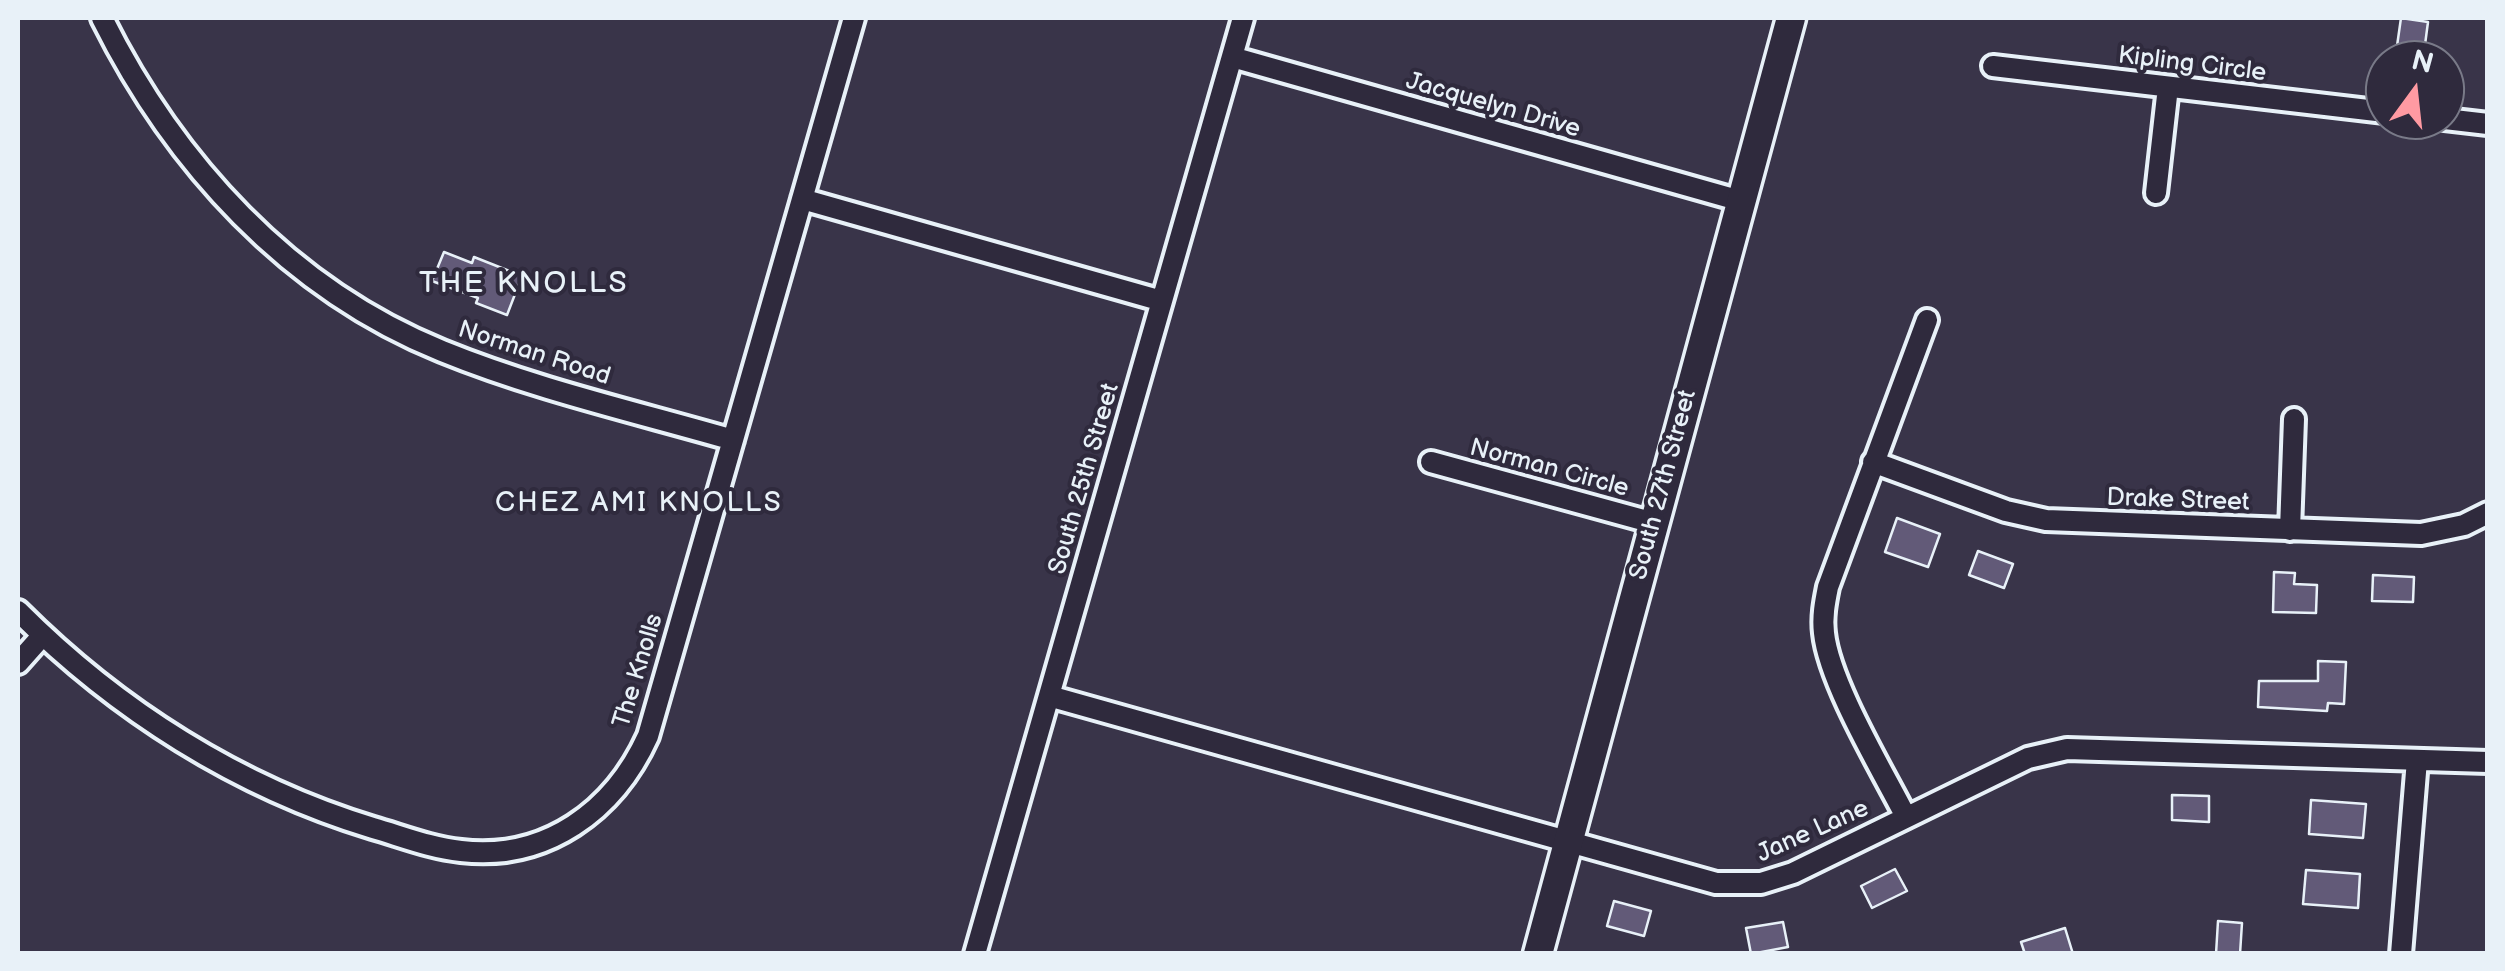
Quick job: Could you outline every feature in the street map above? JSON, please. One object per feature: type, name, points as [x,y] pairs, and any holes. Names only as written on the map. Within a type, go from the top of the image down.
[{"type":"main road","name":"South 27th Street","points":[[1538,954],[1791,18]]},
{"type":"street","name":"Norman Road","points":[[102,18],[149,103],[202,174],[247,222],[334,292],[382,322],[489,370],[733,440]]},
{"type":"street","name":"The Knolls","points":[[18,612],[140,715],[241,775],[354,822],[458,851],[502,852],[556,836],[600,808],[636,762],[648,736],[854,18]]},
{"type":"street","name":"South 25th Street","points":[[975,954],[1243,18]]},
{"type":"street","name":"Jacquelyn Drive","points":[[1232,58],[1741,202]]},
{"type":"street","name":"Kipling Circle","points":[[1993,66],[2365,110]]},
{"type":"street","points":[[2156,193],[2168,87]]},
{"type":"street","points":[[802,199],[1162,300]]},
{"type":"street","points":[[1906,817],[1835,674],[1824,631],[1828,586],[1927,320]]},
{"type":"street","points":[[2290,530],[2294,419]]},
{"type":"street","name":"Norman Circle","points":[[1431,462],[1654,523]]},
{"type":"street","name":"Drake Street","points":[[1873,462],[2006,511],[2046,520],[2421,534],[2464,526],[2488,513]]},
{"type":"street","points":[[18,663],[42,636]]},
{"type":"street","name":"Jane Lane","points":[[1049,696],[1716,884],[1739,886],[1778,879],[2028,758],[2067,749],[2488,762]]},
{"type":"street","points":[[2401,954],[2417,760]]},
{"type":"building","points":[[2401,18],[2428,22],[2426,40],[2398,40]]},
{"type":"building","points":[[444,252],[472,263],[474,257],[522,276],[507,315],[476,303],[478,298],[432,281]]},
{"type":"building","points":[[1897,518],[1940,534],[1928,567],[1885,552]]},
{"type":"building","points":[[1978,551],[2013,564],[2004,588],[1969,575]]},
{"type":"building","points":[[2274,572],[2295,573],[2294,584],[2317,585],[2316,613],[2273,612]]},
{"type":"building","points":[[2373,575],[2414,577],[2413,602],[2372,601]]},
{"type":"building","points":[[2318,661],[2346,662],[2344,704],[2328,703],[2327,711],[2258,707],[2259,681],[2318,681]]},
{"type":"building","points":[[2172,795],[2209,796],[2209,822],[2172,820]]},
{"type":"building","points":[[2311,800],[2366,804],[2363,838],[2309,834]]},
{"type":"building","points":[[1895,869],[1907,891],[1872,908],[1861,886]]},
{"type":"building","points":[[2306,870],[2360,874],[2358,908],[2303,904]]},
{"type":"building","points":[[1614,901],[1651,911],[1644,936],[1607,926]]},
{"type":"building","points":[[2218,921],[2242,923],[2240,954],[2216,954]]},
{"type":"building","points":[[1783,922],[1788,947],[1751,954],[1746,928]]},
{"type":"building","points":[[2065,928],[2073,954],[2025,954],[2021,942]]},
{"type":"district","name":"THE KNOLLS","points":[[524,284]]},
{"type":"district","name":"CHEZ AMI KNOLLS","points":[[639,504]]}]
